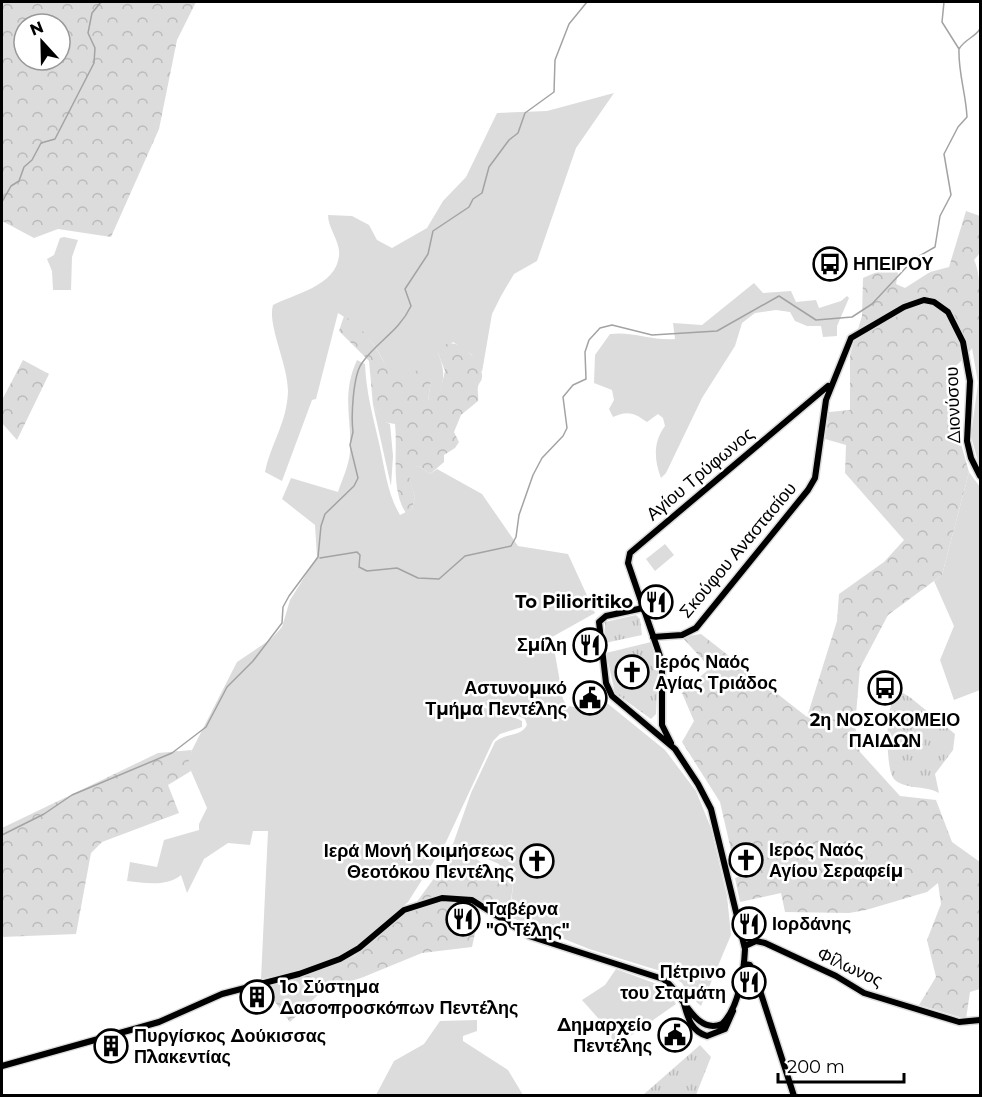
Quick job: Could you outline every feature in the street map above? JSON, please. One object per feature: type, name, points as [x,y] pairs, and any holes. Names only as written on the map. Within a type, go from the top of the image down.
[{"type":"main road","name":"Διονύσου","points":[[833,381],[851,338],[913,303],[927,300],[939,305],[955,323],[966,353],[970,390],[967,441],[971,458],[981,476]]},
{"type":"main road","name":"Αγίου Τρύφωνος","points":[[643,608],[628,563],[630,553],[818,398],[833,381]]},
{"type":"main road","name":"Σκούφου Αναστασίου","points":[[653,637],[685,634],[696,628],[808,490],[815,478],[826,400],[833,381]]},
{"type":"main road","points":[[818,398],[822,396],[826,400]]},
{"type":"main road","points":[[675,749],[646,722],[615,699],[608,690],[598,627],[606,616],[643,608],[663,666],[661,708],[663,729],[702,790],[714,816],[745,946],[745,964],[733,1016],[727,1027],[708,1036],[699,1033],[690,1024],[684,1001]]},
{"type":"main road","points":[[646,722],[657,721],[661,708]]},
{"type":"main road","points":[[2,1066],[159,1022],[222,994],[327,964],[354,952],[405,909],[442,898],[472,900],[524,934],[657,976],[671,984],[701,1023],[710,1026],[724,1022],[734,1005]]},
{"type":"main road","name":"Φίλωνος","points":[[745,946],[754,941],[765,943],[836,976],[864,993],[958,1022],[981,1020]]},
{"type":"main road","points":[[745,964],[751,966],[755,975],[794,1095]]},
{"type":"green space","points":[[2,2],[196,2],[177,40],[159,129],[111,237],[58,229],[34,238],[2,221]]},
{"type":"green space","points":[[614,93],[576,148],[537,261],[514,274],[492,314],[482,372],[471,354],[453,342],[438,353],[442,363],[442,387],[440,393],[428,400],[431,381],[398,376],[388,371],[368,338],[338,313],[316,399],[312,400],[282,481],[265,472],[285,413],[288,391],[285,369],[273,323],[273,305],[313,288],[330,275],[336,266],[339,251],[328,215],[352,216],[369,225],[377,240],[392,248],[427,228],[443,201],[466,177],[497,113],[547,111]]},
{"type":"green space","points":[[966,211],[980,216],[980,253],[974,260],[980,288],[977,335],[971,350],[954,368],[959,437],[969,472],[942,575],[888,615],[860,668],[855,726],[860,752],[900,796],[936,800],[952,842],[980,862],[980,989],[970,992],[966,1019],[919,1005],[936,977],[927,940],[941,904],[938,883],[927,892],[849,913],[785,912],[781,893],[740,902],[735,878],[758,870],[760,858],[755,847],[744,845],[731,850],[720,802],[682,742],[694,721],[682,693],[710,668],[682,637],[701,634],[807,717],[837,621],[839,594],[884,562],[904,540],[845,473],[846,445],[825,439],[829,412],[850,410],[850,355],[862,316],[863,278],[900,262],[896,284],[905,288],[930,272],[949,267]]},
{"type":"green space","points":[[60,238],[78,240],[72,257],[71,290],[53,290],[52,271],[47,259],[54,255]]},
{"type":"green space","points":[[754,283],[763,293],[791,291],[796,302],[816,300],[819,308],[841,301],[847,296],[849,298],[837,326],[837,336],[823,337],[821,326],[807,326],[795,321],[790,312],[776,310],[755,313],[742,323],[735,346],[702,398],[666,473],[661,478],[656,451],[658,438],[665,426],[663,418],[658,414],[647,422],[631,413],[613,417],[609,409],[614,400],[612,390],[594,383],[595,355],[610,334],[675,339],[673,323],[702,325]]},
{"type":"green space","points":[[980,312],[980,469],[971,436],[978,383],[972,348]]},
{"type":"green space","points":[[344,316],[365,333],[389,371],[405,377],[410,372],[419,370],[428,375],[431,381],[428,400],[440,392],[445,371],[438,353],[443,346],[449,343],[456,344],[470,353],[480,367],[482,376],[478,387],[478,401],[461,415],[454,432],[459,442],[455,448],[444,455],[444,462],[430,474],[419,466],[407,469],[415,497],[412,509],[406,513],[396,482],[395,424],[383,422],[373,405],[369,361],[339,331]]},
{"type":"green space","points":[[23,360],[49,374],[17,440],[2,423],[2,400]]},
{"type":"green space","points":[[357,360],[365,364],[368,394],[387,480],[400,515],[412,509],[415,497],[406,468],[419,466],[430,474],[437,469],[482,494],[518,546],[568,554],[595,613],[552,637],[563,699],[567,706],[591,709],[602,699],[665,750],[696,791],[711,828],[727,896],[731,935],[701,1006],[689,995],[682,983],[667,973],[589,949],[510,917],[513,884],[507,881],[499,864],[453,844],[471,793],[495,742],[521,731],[527,725],[525,719],[493,709],[483,703],[488,701],[480,703],[485,708],[522,721],[522,727],[500,734],[493,741],[446,842],[408,902],[352,950],[295,972],[261,979],[268,831],[253,831],[250,845],[228,843],[204,859],[187,893],[181,875],[163,883],[127,881],[130,862],[157,867],[164,840],[199,830],[199,824],[207,808],[191,771],[186,767],[192,750],[237,662],[271,639],[282,627],[290,600],[317,557],[315,525],[282,499],[291,478],[338,492],[349,457],[348,396],[349,384]]},
{"type":"green space","points":[[373,405],[383,421],[390,424],[393,456],[391,486]]},
{"type":"green space","points":[[969,472],[980,487],[980,690],[954,700],[940,660],[954,626],[934,581],[942,575]]},
{"type":"green space","points":[[665,544],[674,555],[655,571],[646,559]]},
{"type":"green space","points":[[636,615],[640,619],[642,635],[605,643],[605,622]]},
{"type":"green space","points":[[651,642],[658,669],[656,714],[651,719],[615,693],[606,653]]},
{"type":"green space","points":[[897,693],[903,693],[911,698],[955,734],[953,750],[935,774],[939,793],[904,785],[894,779],[891,773],[888,721],[890,708]]},
{"type":"green space","points":[[192,750],[187,767],[191,771],[168,785],[179,813],[102,842],[91,853],[76,934],[2,937],[2,828],[158,753]]},
{"type":"green space","points":[[453,844],[496,872],[501,868],[507,881],[513,884],[509,918],[504,916],[500,923],[480,910],[472,947],[422,953],[361,978],[324,989],[290,1022],[263,986],[296,979],[355,956],[413,907],[435,877]]},
{"type":"green space","points":[[616,969],[665,987],[676,1004],[616,1046],[605,1026],[582,1000],[605,985]]},
{"type":"green space","points":[[477,1020],[477,1031],[463,1036],[463,1041],[508,1070],[523,1095],[376,1095],[394,1061],[424,1044],[440,1021]]},
{"type":"green space","points":[[700,1045],[711,1057],[696,1095],[643,1095]]},
{"type":"waterway","points":[[2,202],[11,186],[19,181],[24,167],[32,160],[41,143],[55,139],[94,63],[95,48],[88,33],[92,13],[101,2]]},
{"type":"waterway","points":[[2,835],[44,814],[72,795],[172,753],[206,727],[227,687],[253,661],[282,623],[283,607],[318,557],[321,526],[325,514],[354,486],[358,478],[350,445],[353,432],[353,396],[359,369],[368,355],[400,323],[411,306],[405,289],[428,254],[433,231],[469,207],[473,199],[482,193],[489,167],[509,140],[518,133],[525,113],[554,92],[555,60],[569,24],[587,2]]},
{"type":"waterway","points":[[944,2],[942,22],[959,49]]},
{"type":"waterway","points":[[320,558],[357,552],[360,555],[359,567],[367,571],[397,568],[418,578],[439,579],[465,556],[511,546],[516,537],[519,515],[533,475],[542,458],[563,436],[567,428],[563,397],[573,385],[586,379],[585,352],[589,340],[600,328],[612,325],[652,335],[717,331],[779,296],[816,320],[852,317],[872,304],[914,259],[935,247],[940,216],[951,195],[944,154],[958,127],[967,117],[959,49],[980,29]]},
{"type":"place","name":"ΗΠΕΙΡΟΥ","points":[[830,264]]},
{"type":"place","name":"To Pilioritiko","points":[[656,602]]},
{"type":"place","name":"Σμίλη","points":[[590,645]]},
{"type":"place","name":"Ιερός Ναός Αγίας Τριάδος","points":[[632,672]]},
{"type":"place","name":"2η ΝΟΣΟΚΟΜΕΙΟ ΠΑΙΔΩΝ","points":[[885,688]]},
{"type":"place","name":"Αστυνομικό Τμήμα Πεντέλης","points":[[590,698]]},
{"type":"place","name":"Ιερός Ναός Αγίου Σεραφείμ","points":[[746,860]]},
{"type":"place","name":"Ιερά Μονή Κοιμήσεως Θεοτόκου Πεντέλης","points":[[537,861]]},
{"type":"place","name":"Ταβέρνα \"Ο Τέλης\"","points":[[463,919]]},
{"type":"place","name":"Ιορδάνης","points":[[749,924]]},
{"type":"place","name":"Πέτρινο του Σταμάτη","points":[[749,982]]},
{"type":"place","name":"1ο Σύστημα Δασοπροσκόπων Πεντέλης","points":[[257,997]]},
{"type":"place","name":"Δημαρχείο Πεντέλης","points":[[675,1035]]},
{"type":"place","name":"Πυργίσκος Δούκισσας Πλακεντίας","points":[[111,1046]]}]
